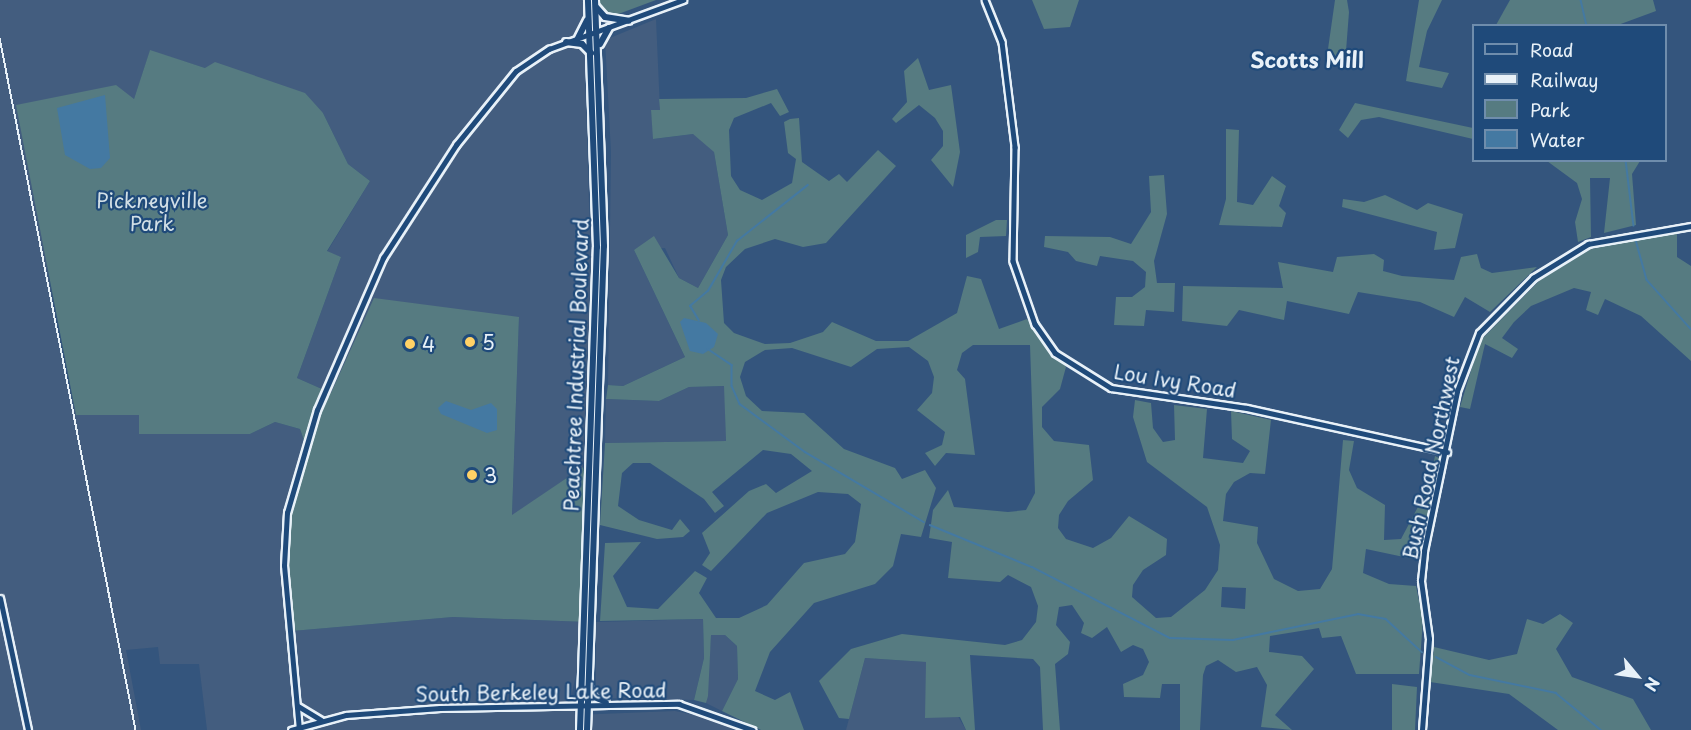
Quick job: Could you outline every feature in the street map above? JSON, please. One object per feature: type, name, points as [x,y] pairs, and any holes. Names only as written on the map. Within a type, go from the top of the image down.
[{"type":"highway","name":"Peachtree Industrial Boulevard","points":[[580,730],[597,247],[588,0]]},
{"type":"highway","name":"Peachtree Industrial Boulevard","points":[[587,730],[604,246],[596,3]]},
{"type":"highway","points":[[596,3],[605,17],[629,21]]},
{"type":"highway","points":[[578,38],[589,11]]},
{"type":"highway","points":[[599,51],[609,28]]},
{"type":"highway","points":[[566,42],[582,44],[591,53]]},
{"type":"main road","points":[[0,598],[28,730]]},
{"type":"street","points":[[299,728],[283,538],[297,470],[331,374],[394,238],[456,145],[516,71],[566,42],[683,0]]},
{"type":"street","name":"Lou Ivy Road","points":[[985,0],[1002,42],[1015,147],[1013,261],[1035,324],[1055,353],[1111,388],[1247,408],[1447,452]]},
{"type":"street","name":"Bush Road Northwest","points":[[1422,730],[1429,639],[1422,565],[1468,354],[1507,301],[1558,260],[1588,244],[1691,226]]},
{"type":"street","points":[[589,680],[596,700],[627,704]]},
{"type":"street","name":"South Berkeley Lake Road","points":[[290,730],[318,720],[493,705],[627,704],[694,707],[753,730]]},
{"type":"street","points":[[297,705],[318,720],[306,730]]},
{"type":"street","points":[[290,730],[298,712]]},
{"type":"shaded area","points":[[0,0],[592,0],[595,36],[585,72],[591,269],[583,467],[512,516],[519,317],[331,393],[297,378],[341,257],[327,252],[370,181],[348,164],[323,113],[205,68],[150,51],[134,99],[121,94],[47,266],[62,359],[76,415],[139,415],[139,434],[250,434],[275,422],[300,429],[307,449],[292,631],[453,617],[587,622],[571,698],[575,715],[675,711],[719,720],[733,730],[207,730],[199,664],[160,664],[158,647],[126,650],[141,730],[0,730]]},
{"type":"shaded area","points":[[656,19],[660,110],[651,110],[654,139],[693,134],[707,141],[714,152],[728,235],[698,288],[679,278],[665,248],[634,250],[685,357],[623,386],[608,385],[611,152],[605,40]]},
{"type":"shaded area","points":[[725,386],[726,441],[605,443],[606,399],[659,401],[689,387]]},
{"type":"shaded area","points":[[703,619],[704,658],[694,700],[602,698],[596,694],[596,622]]},
{"type":"shaded area","points":[[711,635],[725,635],[737,646],[738,679],[722,711],[706,703]]},
{"type":"shaded area","points":[[865,658],[926,662],[966,730],[846,730]]},
{"type":"green space","points":[[600,0],[656,0],[613,16],[600,8]]},
{"type":"green space","points":[[1032,0],[1079,0],[1070,27],[1044,29]]},
{"type":"green space","points":[[1335,0],[1347,0],[1349,12],[1345,64],[1327,56]]},
{"type":"green space","points":[[1419,0],[1442,0],[1427,31],[1419,67],[1449,73],[1442,88],[1406,81]]},
{"type":"green space","points":[[1510,0],[1653,0],[1656,11],[1621,24],[1497,24]]},
{"type":"green space","name":"Pickneyville Park","points":[[150,50],[205,68],[215,62],[305,93],[323,113],[348,164],[370,181],[327,251],[341,257],[297,378],[331,393],[374,298],[519,317],[512,515],[583,467],[593,512],[587,622],[453,617],[292,631],[285,560],[292,499],[307,449],[300,429],[275,422],[250,434],[139,434],[139,415],[76,415],[16,105],[116,85],[134,99]]},
{"type":"green space","points":[[918,58],[929,90],[951,85],[960,152],[953,187],[931,160],[943,146],[943,131],[935,118],[919,105],[896,123],[892,119],[907,102],[904,71]]},
{"type":"green space","points":[[777,89],[789,112],[780,116],[771,103],[734,118],[729,130],[731,176],[740,190],[762,200],[792,183],[796,159],[788,153],[784,122],[790,119],[799,118],[802,162],[829,181],[839,174],[847,182],[878,150],[896,166],[826,243],[803,247],[775,239],[745,249],[726,267],[721,280],[724,323],[734,333],[765,344],[790,343],[823,332],[832,322],[876,341],[908,341],[957,313],[967,276],[981,279],[999,329],[1027,319],[1066,367],[1060,389],[1042,407],[1042,427],[1054,441],[1089,445],[1093,480],[1068,501],[1059,515],[1058,528],[1066,539],[1093,548],[1111,538],[1129,516],[1167,539],[1166,555],[1143,570],[1133,585],[1132,597],[1156,618],[1171,617],[1205,590],[1218,570],[1220,545],[1207,507],[1147,462],[1133,417],[1135,400],[1151,403],[1153,428],[1163,442],[1175,440],[1174,405],[1207,409],[1203,458],[1243,463],[1250,451],[1232,439],[1231,411],[1271,420],[1265,474],[1250,473],[1234,482],[1226,494],[1223,521],[1258,527],[1257,543],[1274,579],[1298,591],[1320,589],[1332,569],[1343,440],[1354,441],[1349,470],[1357,488],[1385,505],[1384,540],[1401,539],[1429,486],[1435,456],[1441,459],[1418,560],[1366,549],[1363,573],[1389,584],[1416,586],[1423,620],[1419,674],[1356,674],[1341,636],[1322,638],[1319,628],[1270,636],[1269,652],[1302,656],[1314,669],[1275,715],[1292,730],[1261,727],[1267,685],[1257,667],[1236,672],[1218,660],[1206,666],[1203,675],[1200,730],[1180,730],[1180,684],[1162,684],[1160,698],[1124,697],[1123,684],[1143,675],[1149,662],[1143,649],[1133,645],[1121,652],[1107,627],[1092,638],[1081,633],[1084,623],[1072,605],[1059,607],[1056,625],[1070,642],[1068,654],[1055,664],[1060,730],[1043,730],[1040,667],[1033,659],[970,655],[975,730],[966,730],[960,717],[925,718],[926,662],[865,658],[849,719],[839,718],[819,681],[851,649],[902,634],[1005,645],[1022,640],[1036,622],[1038,606],[1031,587],[1008,575],[1000,582],[948,578],[952,542],[929,538],[933,510],[948,490],[954,507],[1008,512],[1026,510],[1035,493],[1030,345],[973,345],[962,353],[957,370],[965,379],[975,455],[946,453],[935,466],[925,453],[942,445],[945,432],[917,410],[932,393],[934,377],[928,361],[909,347],[877,349],[851,367],[792,348],[765,350],[745,362],[740,377],[746,396],[762,411],[804,413],[844,449],[895,468],[902,479],[925,470],[936,488],[921,537],[901,534],[893,566],[875,584],[814,603],[770,652],[755,691],[775,700],[790,692],[804,730],[761,730],[722,711],[738,679],[737,646],[725,635],[711,635],[708,696],[706,703],[694,700],[704,658],[703,619],[600,621],[605,543],[641,542],[613,576],[627,607],[658,609],[695,571],[707,578],[699,593],[716,618],[739,618],[767,605],[804,563],[845,554],[855,542],[861,504],[848,494],[818,492],[767,513],[711,571],[702,565],[710,553],[702,533],[749,491],[766,484],[776,493],[812,471],[791,454],[763,450],[712,492],[724,506],[715,513],[704,499],[650,463],[633,463],[622,473],[618,506],[639,520],[672,530],[680,519],[690,531],[683,537],[657,539],[600,525],[605,443],[726,441],[724,386],[689,387],[659,401],[606,399],[608,385],[623,386],[685,357],[634,250],[654,236],[679,278],[698,288],[728,235],[714,152],[693,134],[653,139],[651,110],[660,110],[659,99],[746,98]],"holes":[[[1222,587],[1246,588],[1245,609],[1221,607]]]},
{"type":"green space","points":[[1355,103],[1472,128],[1472,139],[1379,117],[1361,120],[1348,138],[1339,130]]},
{"type":"green space","points":[[1226,129],[1239,130],[1237,202],[1253,205],[1272,176],[1286,186],[1279,206],[1286,213],[1282,227],[1219,225],[1226,199]]},
{"type":"green space","points":[[1548,162],[1639,162],[1632,174],[1636,225],[1604,233],[1610,178],[1590,178],[1591,237],[1578,242],[1575,222],[1582,199],[1577,183]]},
{"type":"green space","points":[[1164,175],[1167,214],[1154,261],[1157,283],[1175,283],[1174,312],[1146,310],[1144,326],[1114,325],[1116,297],[1132,297],[1145,287],[1146,272],[1133,261],[1100,256],[1097,266],[1076,261],[1068,252],[1044,247],[1045,236],[1110,237],[1131,244],[1151,212],[1149,176]]},
{"type":"green space","points":[[1385,195],[1417,210],[1428,203],[1463,214],[1455,248],[1434,250],[1437,232],[1342,207],[1343,199],[1364,202]]},
{"type":"green space","points":[[996,220],[1007,220],[1006,236],[980,237],[978,252],[966,258],[966,235]]},
{"type":"green space","points":[[1677,232],[1677,257],[1691,266],[1691,361],[1641,316],[1605,299],[1598,315],[1586,310],[1591,292],[1574,288],[1531,306],[1514,322],[1502,338],[1518,349],[1512,358],[1485,344],[1470,409],[1460,407],[1480,341],[1540,280],[1591,249]]},
{"type":"green space","points":[[1374,254],[1384,260],[1383,271],[1402,276],[1454,280],[1461,257],[1477,254],[1481,268],[1492,273],[1537,267],[1490,312],[1465,297],[1454,317],[1420,302],[1358,292],[1349,314],[1287,301],[1284,320],[1239,310],[1227,326],[1182,321],[1183,286],[1283,288],[1278,262],[1333,272],[1337,257]]},
{"type":"green space","points":[[1560,614],[1573,623],[1556,649],[1572,677],[1633,699],[1651,730],[1558,730],[1509,694],[1430,682],[1434,647],[1489,660],[1517,654],[1527,619],[1543,624]]},
{"type":"green space","points":[[1392,684],[1417,687],[1415,730],[1392,730]]},
{"type":"water","points":[[105,95],[110,158],[101,168],[90,169],[65,155],[57,108]]},
{"type":"water","points":[[684,318],[706,323],[718,334],[714,347],[703,354],[690,351],[680,322]]},
{"type":"water","points":[[446,401],[471,410],[491,403],[497,409],[497,430],[487,433],[441,414],[438,408]]},
{"type":"waterway","points":[[1581,0],[1587,24]]},
{"type":"waterway","points":[[1626,162],[1634,226]]},
{"type":"waterway","points":[[699,321],[690,306],[708,291],[737,241],[808,185]]},
{"type":"waterway","points":[[1636,240],[1647,280],[1691,329]]},
{"type":"waterway","points":[[708,349],[732,365],[732,386],[740,404],[805,452],[924,522]]},
{"type":"waterway","points":[[930,525],[1032,567],[1170,638],[1233,640],[1358,614],[1386,619],[1422,652]]},
{"type":"waterway","points":[[1436,657],[1470,675],[1556,693],[1601,730]]},
{"type":"railway","points":[[0,38],[136,730]]},
{"type":"place","name":"5","points":[[470,342]]},
{"type":"place","name":"4","points":[[410,344]]},
{"type":"place","name":"3","points":[[472,475]]},
{"type":"district","name":"Scotts Mill","points":[[1307,59]]}]
